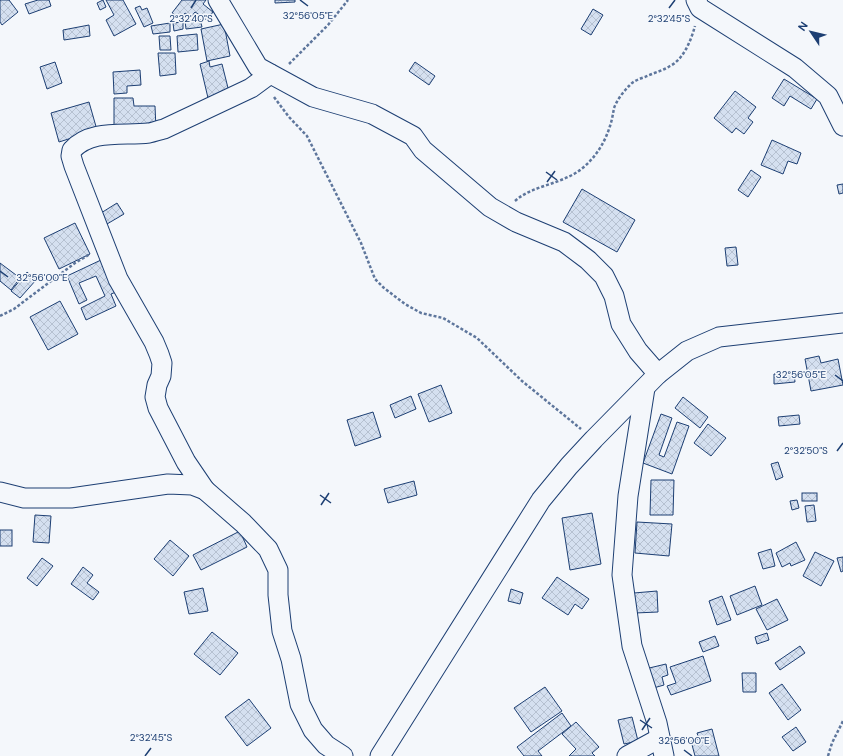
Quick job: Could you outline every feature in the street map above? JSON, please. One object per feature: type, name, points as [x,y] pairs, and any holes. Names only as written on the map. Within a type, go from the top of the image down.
[{"type":"street","points":[[218,0],[258,67],[270,77],[313,97],[372,114],[413,136],[423,150],[490,207],[516,222],[564,242],[588,260],[604,276],[614,296],[621,324],[638,352],[658,374]]},
{"type":"street","points":[[698,4],[795,68],[828,96],[843,126]]},
{"type":"street","points":[[270,77],[251,88],[164,129],[150,133],[110,134],[83,140],[72,150],[71,156],[118,279],[154,342],[159,354],[162,363],[161,376],[157,385],[155,397],[158,408],[186,462],[205,490],[243,523],[268,549],[278,570],[278,595],[282,631],[291,659],[300,704],[312,730],[326,745],[343,756]]},
{"type":"street","points":[[380,756],[541,500],[594,439],[658,374],[687,351],[719,337],[843,323]]},
{"type":"street","points":[[627,756],[662,747],[657,723],[632,646],[622,575],[628,496],[645,388]]},
{"type":"street","points":[[0,492],[24,498],[71,498],[168,484],[192,485],[205,490]]},
{"type":"path","points":[[348,0],[328,25],[270,77],[289,117],[307,136],[361,243],[375,279],[405,304],[421,313],[443,318],[477,338],[522,381],[594,439]]},
{"type":"path","points":[[501,213],[522,195],[559,182],[575,174],[597,154],[606,139],[611,125],[614,107],[620,96],[630,84],[651,73],[671,66],[681,56],[691,40],[698,4]]},
{"type":"path","points":[[0,316],[14,309],[75,263],[105,245]]},
{"type":"path","points":[[828,756],[832,743],[843,721]]},
{"type":"building","points":[[0,0],[9,0],[18,12],[2,25],[0,22]]},
{"type":"building","points":[[38,0],[49,0],[51,6],[29,14],[25,4]]},
{"type":"building","points":[[103,0],[106,7],[100,10],[97,3]]},
{"type":"building","points":[[106,0],[123,0],[136,24],[114,36],[106,20],[114,15]]},
{"type":"building","points":[[182,0],[206,0],[203,4],[213,12],[207,20],[195,12],[191,17],[185,13],[181,19],[172,13]]},
{"type":"building","points":[[275,0],[295,0],[295,2],[275,3]]},
{"type":"building","points":[[140,6],[142,10],[147,8],[153,23],[144,27],[135,8]]},
{"type":"building","points":[[593,9],[603,15],[591,35],[581,29]]},
{"type":"building","points":[[200,19],[202,27],[186,29],[185,21]]},
{"type":"building","points":[[183,22],[183,29],[174,31],[173,23]]},
{"type":"building","points":[[170,23],[170,32],[153,34],[151,26]]},
{"type":"building","points":[[224,24],[230,56],[207,61],[201,29]]},
{"type":"building","points":[[89,25],[90,36],[64,40],[63,30]]},
{"type":"building","points":[[197,34],[198,50],[178,52],[177,36]]},
{"type":"building","points":[[159,36],[170,36],[171,50],[160,50]]},
{"type":"building","points":[[158,53],[175,53],[176,74],[160,76]]},
{"type":"building","points":[[209,61],[210,67],[222,64],[229,92],[208,98],[200,64]]},
{"type":"building","points":[[55,62],[62,83],[47,89],[40,67]]},
{"type":"building","points":[[415,62],[435,76],[429,85],[409,71]]},
{"type":"building","points":[[140,70],[141,85],[127,86],[127,93],[114,94],[113,72]]},
{"type":"building","points":[[784,79],[817,99],[811,109],[790,96],[784,106],[772,98]]},
{"type":"building","points":[[735,91],[756,107],[748,118],[753,122],[744,134],[736,128],[732,133],[714,118]]},
{"type":"building","points":[[114,98],[133,98],[134,106],[155,106],[156,129],[114,129]]},
{"type":"building","points":[[89,102],[97,130],[59,142],[51,113]]},
{"type":"building","points":[[772,140],[801,153],[797,164],[788,161],[783,174],[761,165]]},
{"type":"building","points":[[751,170],[761,177],[748,197],[738,190]]},
{"type":"building","points":[[843,184],[843,193],[839,194],[837,185]]},
{"type":"building","points":[[582,189],[635,220],[617,252],[563,222]]},
{"type":"building","points":[[117,203],[124,214],[107,224],[101,213]]},
{"type":"building","points":[[75,223],[90,254],[59,269],[44,238]]},
{"type":"building","points":[[736,247],[738,265],[727,266],[725,248]]},
{"type":"building","points":[[101,260],[116,292],[111,294],[116,306],[86,320],[81,308],[105,296],[96,276],[79,283],[87,300],[79,304],[67,276]]},
{"type":"building","points":[[0,263],[20,278],[11,290],[0,281]]},
{"type":"building","points":[[27,272],[36,280],[20,298],[11,291]]},
{"type":"building","points":[[60,301],[78,334],[48,350],[30,317]]},
{"type":"building","points":[[819,356],[821,363],[838,359],[843,385],[811,391],[805,359]]},
{"type":"building","points":[[794,373],[795,382],[774,384],[774,374]]},
{"type":"building","points":[[441,385],[452,413],[429,422],[418,394]]},
{"type":"building","points":[[411,396],[416,409],[395,418],[390,405]]},
{"type":"building","points":[[683,397],[708,417],[700,428],[675,408]]},
{"type":"building","points":[[373,412],[381,437],[355,446],[347,420]]},
{"type":"building","points":[[661,414],[672,418],[659,455],[664,457],[677,422],[689,426],[672,474],[643,463]]},
{"type":"building","points":[[799,415],[800,424],[779,426],[778,417]]},
{"type":"building","points":[[708,424],[726,438],[711,456],[694,443]]},
{"type":"building","points":[[778,462],[783,477],[776,480],[771,464]]},
{"type":"building","points":[[651,480],[674,480],[673,515],[650,515]]},
{"type":"building","points":[[414,481],[417,495],[388,503],[384,489]]},
{"type":"building","points":[[802,493],[817,493],[817,501],[802,501]]},
{"type":"building","points":[[797,500],[799,508],[792,510],[790,501]]},
{"type":"building","points":[[814,505],[816,521],[807,522],[805,506]]},
{"type":"building","points":[[592,513],[601,564],[570,570],[562,518]]},
{"type":"building","points":[[35,515],[51,516],[49,543],[33,542]]},
{"type":"building","points":[[637,522],[672,524],[669,556],[635,553]]},
{"type":"building","points":[[0,530],[12,530],[12,546],[0,546]]},
{"type":"building","points":[[240,531],[247,547],[201,570],[193,555]]},
{"type":"building","points":[[170,540],[189,556],[173,576],[154,559]]},
{"type":"building","points":[[796,542],[805,560],[791,566],[790,563],[782,567],[776,553]]},
{"type":"building","points":[[771,549],[775,566],[763,569],[758,553]]},
{"type":"building","points":[[815,552],[834,561],[821,586],[803,576]]},
{"type":"building","points":[[843,557],[843,571],[841,572],[837,558]]},
{"type":"building","points":[[42,558],[53,566],[37,586],[27,578]]},
{"type":"building","points":[[83,567],[93,575],[87,583],[99,592],[93,600],[71,584]]},
{"type":"building","points":[[557,577],[589,599],[582,609],[575,604],[568,615],[542,598]]},
{"type":"building","points":[[755,586],[762,605],[737,615],[730,596]]},
{"type":"building","points":[[203,588],[208,611],[189,614],[184,592]]},
{"type":"building","points":[[511,589],[523,593],[520,604],[508,601]]},
{"type":"building","points":[[657,591],[658,612],[635,613],[634,593]]},
{"type":"building","points":[[722,596],[731,620],[717,625],[709,601]]},
{"type":"building","points":[[777,599],[788,620],[767,630],[756,609]]},
{"type":"building","points":[[212,632],[238,653],[220,675],[194,654]]},
{"type":"building","points":[[767,633],[769,640],[757,644],[755,637]]},
{"type":"building","points":[[715,636],[719,646],[703,652],[699,642]]},
{"type":"building","points":[[800,646],[805,653],[780,670],[775,663]]},
{"type":"building","points":[[703,656],[711,681],[671,695],[667,686],[676,683],[670,667]]},
{"type":"building","points":[[666,664],[668,675],[662,677],[664,685],[650,689],[645,669]]},
{"type":"building","points":[[742,673],[756,673],[756,692],[743,692]]},
{"type":"building","points":[[782,684],[801,710],[788,720],[769,693]]},
{"type":"building","points":[[545,687],[562,711],[531,732],[514,708]]},
{"type":"building","points":[[249,699],[271,728],[247,746],[225,717]]},
{"type":"building","points":[[562,713],[571,726],[538,751],[542,756],[524,756],[517,747]]},
{"type":"building","points":[[632,717],[638,741],[624,744],[618,720]]},
{"type":"building","points":[[576,722],[599,747],[592,753],[595,756],[569,756],[576,749],[562,734]]},
{"type":"building","points":[[796,727],[806,742],[793,751],[782,737]]},
{"type":"building","points":[[712,729],[719,756],[695,756],[691,741],[699,739],[697,733]]}]
